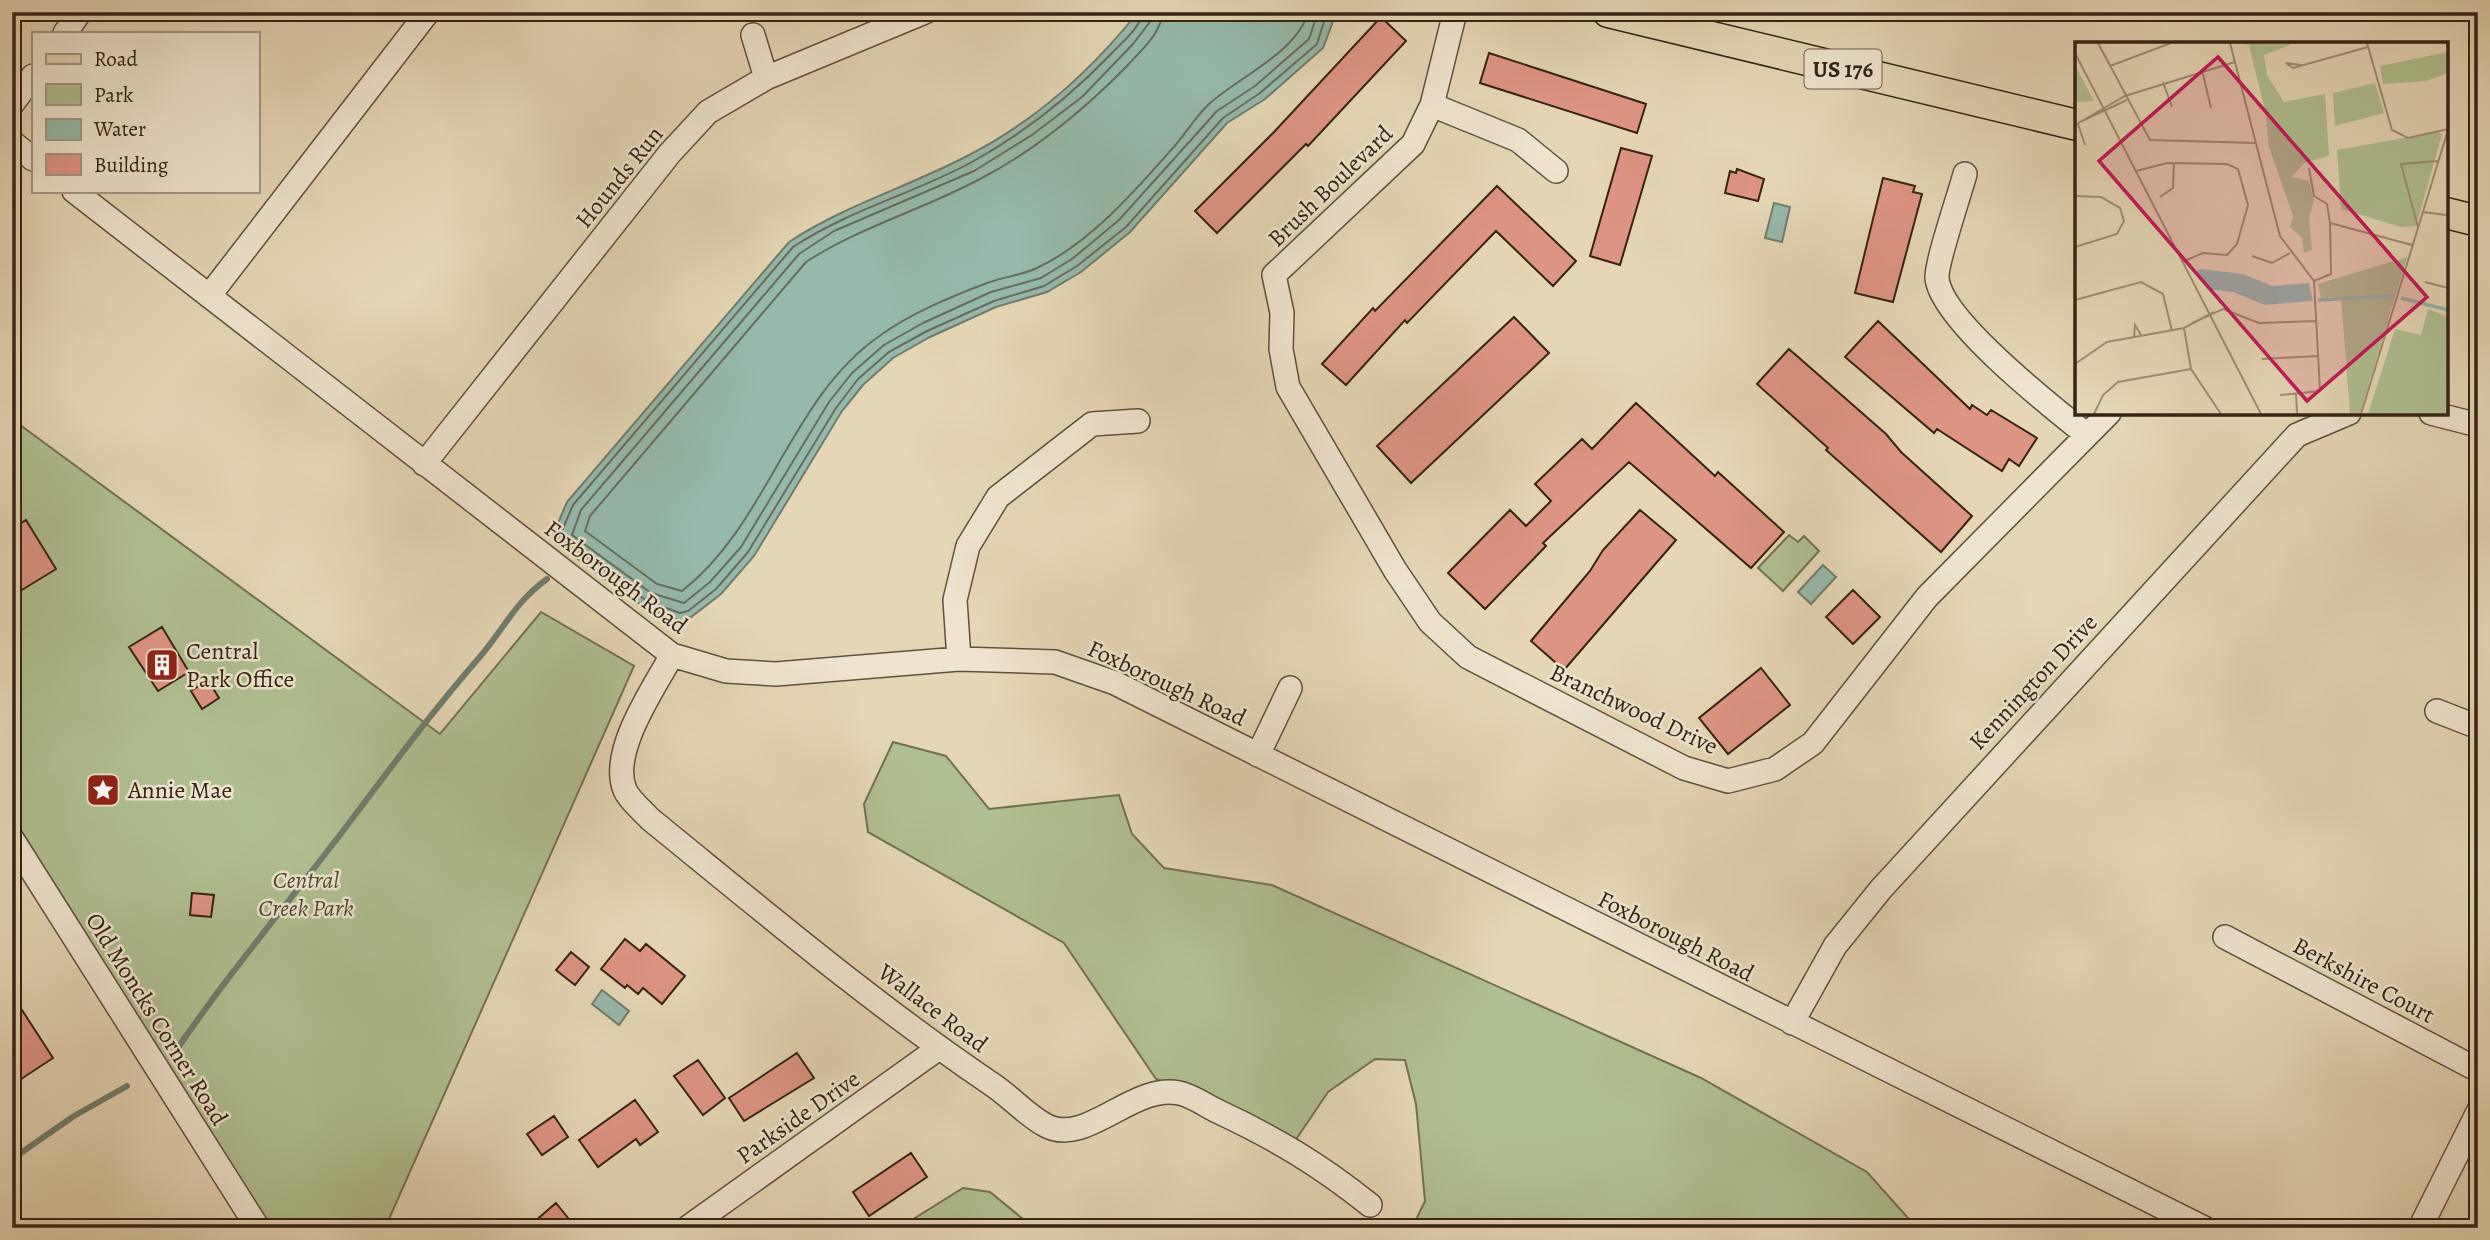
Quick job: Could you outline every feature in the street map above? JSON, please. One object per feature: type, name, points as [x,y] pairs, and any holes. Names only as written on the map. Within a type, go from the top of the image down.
[{"type":"main road","name":"US 176","points":[[1608,12],[2075,125]]},
{"type":"main road","points":[[2448,214],[2478,221]]},
{"type":"street","points":[[66,32],[80,12]]},
{"type":"street","points":[[209,296],[428,12]]},
{"type":"street","name":"Hounds Run","points":[[424,464],[670,153],[708,112],[766,78],[925,12]]},
{"type":"street","name":"Brush Boulevard","points":[[1274,275],[1413,144],[1432,105],[1455,12]]},
{"type":"street","points":[[753,35],[766,78]]},
{"type":"street","points":[[12,104],[32,77]]},
{"type":"street","points":[[1432,105],[1518,140],[1556,171]]},
{"type":"street","points":[[12,142],[32,158]]},
{"type":"street","points":[[1965,174],[1937,277],[1945,299],[1994,354],[2087,435]]},
{"type":"street","name":"Foxborough Road","points":[[75,192],[672,655],[726,671],[776,674],[870,669],[959,659],[1055,662],[1115,683],[2204,1228]]},
{"type":"street","name":"Branchwood Drive","points":[[1274,275],[1282,313],[1281,349],[1288,387],[1395,570],[1430,622],[1468,657],[1684,768],[1727,781],[1775,769],[1813,743],[1927,597],[2107,415]]},
{"type":"street","name":"Kennington Drive","points":[[1792,1023],[1835,946],[2007,748],[2297,435],[2344,415]]},
{"type":"street","points":[[2439,415],[2478,425]]},
{"type":"street","points":[[959,659],[955,600],[961,573],[968,546],[998,497],[1092,424],[1138,421]]},
{"type":"street","name":"Wallace Road","points":[[672,655],[634,724],[621,763],[625,791],[650,819],[939,1048],[1002,1090],[1045,1125],[1062,1131],[1082,1126],[1151,1093],[1179,1093],[1249,1126],[1321,1166],[1370,1205]]},
{"type":"street","points":[[1258,755],[1290,688]]},
{"type":"street","points":[[2437,711],[2478,727]]},
{"type":"street","name":"Old Moncks Corner Road","points":[[12,839],[258,1228]]},
{"type":"street","name":"Berkshire Court","points":[[2225,937],[2478,1070]]},
{"type":"street","name":"Parkside Drive","points":[[687,1228],[939,1048]]},
{"type":"street","points":[[2420,1228],[2478,1112]]},
{"type":"green space","name":"Central Creek Park","points":[[12,419],[440,734],[541,612],[634,666],[385,1228],[271,1228],[12,816]]},
{"type":"green space","points":[[1789,535],[1798,542],[1804,536],[1819,551],[1783,591],[1758,568]]},
{"type":"green space","points":[[893,742],[946,756],[989,809],[1119,795],[1132,834],[1164,868],[1272,885],[1701,1078],[1867,1172],[1917,1228],[1412,1228],[1425,1201],[1416,1104],[1405,1060],[1375,1059],[1328,1092],[1295,1141],[1156,1079],[1064,943],[868,832],[864,804]]},
{"type":"green space","points":[[963,1188],[990,1192],[1034,1228],[899,1228]]},
{"type":"water","points":[[1138,12],[1323,12],[1335,16],[1323,48],[1265,99],[1227,123],[1130,232],[1081,272],[1047,292],[996,307],[930,337],[893,358],[863,385],[842,411],[754,556],[721,594],[691,617],[681,621],[644,607],[560,546],[553,535],[567,502],[789,242],[832,217],[967,156],[1015,127],[1081,75]]},
{"type":"water","points":[[1774,203],[1790,207],[1782,242],[1765,238]]},
{"type":"water","points":[[1823,565],[1836,577],[1811,604],[1798,592]]},
{"type":"water","points":[[602,990],[629,1011],[619,1025],[592,1004]]},
{"type":"building","points":[[1381,17],[1406,41],[1308,146],[1306,144],[1217,233],[1195,211],[1274,132]]},
{"type":"building","points":[[1489,53],[1646,104],[1637,133],[1480,83]]},
{"type":"building","points":[[1621,148],[1652,156],[1620,265],[1590,256]]},
{"type":"building","points":[[1737,169],[1764,179],[1758,201],[1725,193],[1730,171],[1736,173]]},
{"type":"building","points":[[1883,178],[1915,186],[1913,192],[1922,194],[1893,302],[1855,293]]},
{"type":"building","points":[[1497,186],[1576,261],[1553,286],[1496,231],[1407,323],[1405,320],[1346,385],[1322,364],[1373,308],[1375,311]]},
{"type":"building","points":[[1514,317],[1549,353],[1411,483],[1377,446]]},
{"type":"building","points":[[1878,321],[1970,409],[1972,405],[1987,415],[1991,410],[2037,438],[2019,466],[2009,459],[2002,471],[1937,429],[1934,433],[1845,357]]},
{"type":"building","points":[[1789,349],[1886,434],[1901,452],[1972,516],[1941,552],[1826,450],[1828,448],[1757,384]]},
{"type":"building","points":[[1636,403],[1715,476],[1718,472],[1784,532],[1751,568],[1629,462],[1543,543],[1546,546],[1485,609],[1448,573],[1510,510],[1526,526],[1551,501],[1535,484],[1582,439],[1592,449]]},
{"type":"building","points":[[1640,510],[1676,540],[1564,670],[1531,641],[1590,571],[1603,550]]},
{"type":"building","points":[[26,520],[56,569],[12,596],[12,529]]},
{"type":"building","points":[[1853,590],[1880,617],[1853,644],[1826,617]]},
{"type":"building","name":"Central Park Office","points":[[162,627],[189,672],[158,691],[129,647]]},
{"type":"building","points":[[1761,668],[1790,705],[1728,754],[1699,718]]},
{"type":"building","points":[[208,680],[219,698],[202,709],[191,691]]},
{"type":"building","points":[[192,893],[214,895],[211,917],[190,915]]},
{"type":"building","points":[[625,939],[640,951],[646,944],[685,976],[662,1004],[643,988],[638,994],[627,985],[625,988],[601,969]]},
{"type":"building","points":[[571,952],[589,967],[575,985],[556,970]]},
{"type":"building","points":[[22,1010],[53,1058],[12,1085],[12,1016]]},
{"type":"building","points":[[797,1053],[814,1078],[744,1121],[729,1098]]},
{"type":"building","points":[[698,1060],[725,1098],[703,1115],[674,1076]]},
{"type":"building","points":[[635,1100],[658,1132],[640,1145],[636,1139],[598,1167],[579,1140]]},
{"type":"building","points":[[554,1116],[568,1137],[542,1155],[527,1134]]},
{"type":"building","points":[[911,1153],[927,1177],[869,1216],[853,1192]]},
{"type":"building","points":[[556,1203],[576,1228],[527,1228]]},
{"type":"waterway","points":[[175,1052],[237,966],[427,721],[526,597],[547,579]]},
{"type":"waterway","points":[[12,1159],[74,1116],[127,1086]]},
{"type":"place","name":"Central Park Office","points":[[162,665]]},
{"type":"place","name":"Annie Mae","points":[[103,790]]}]
